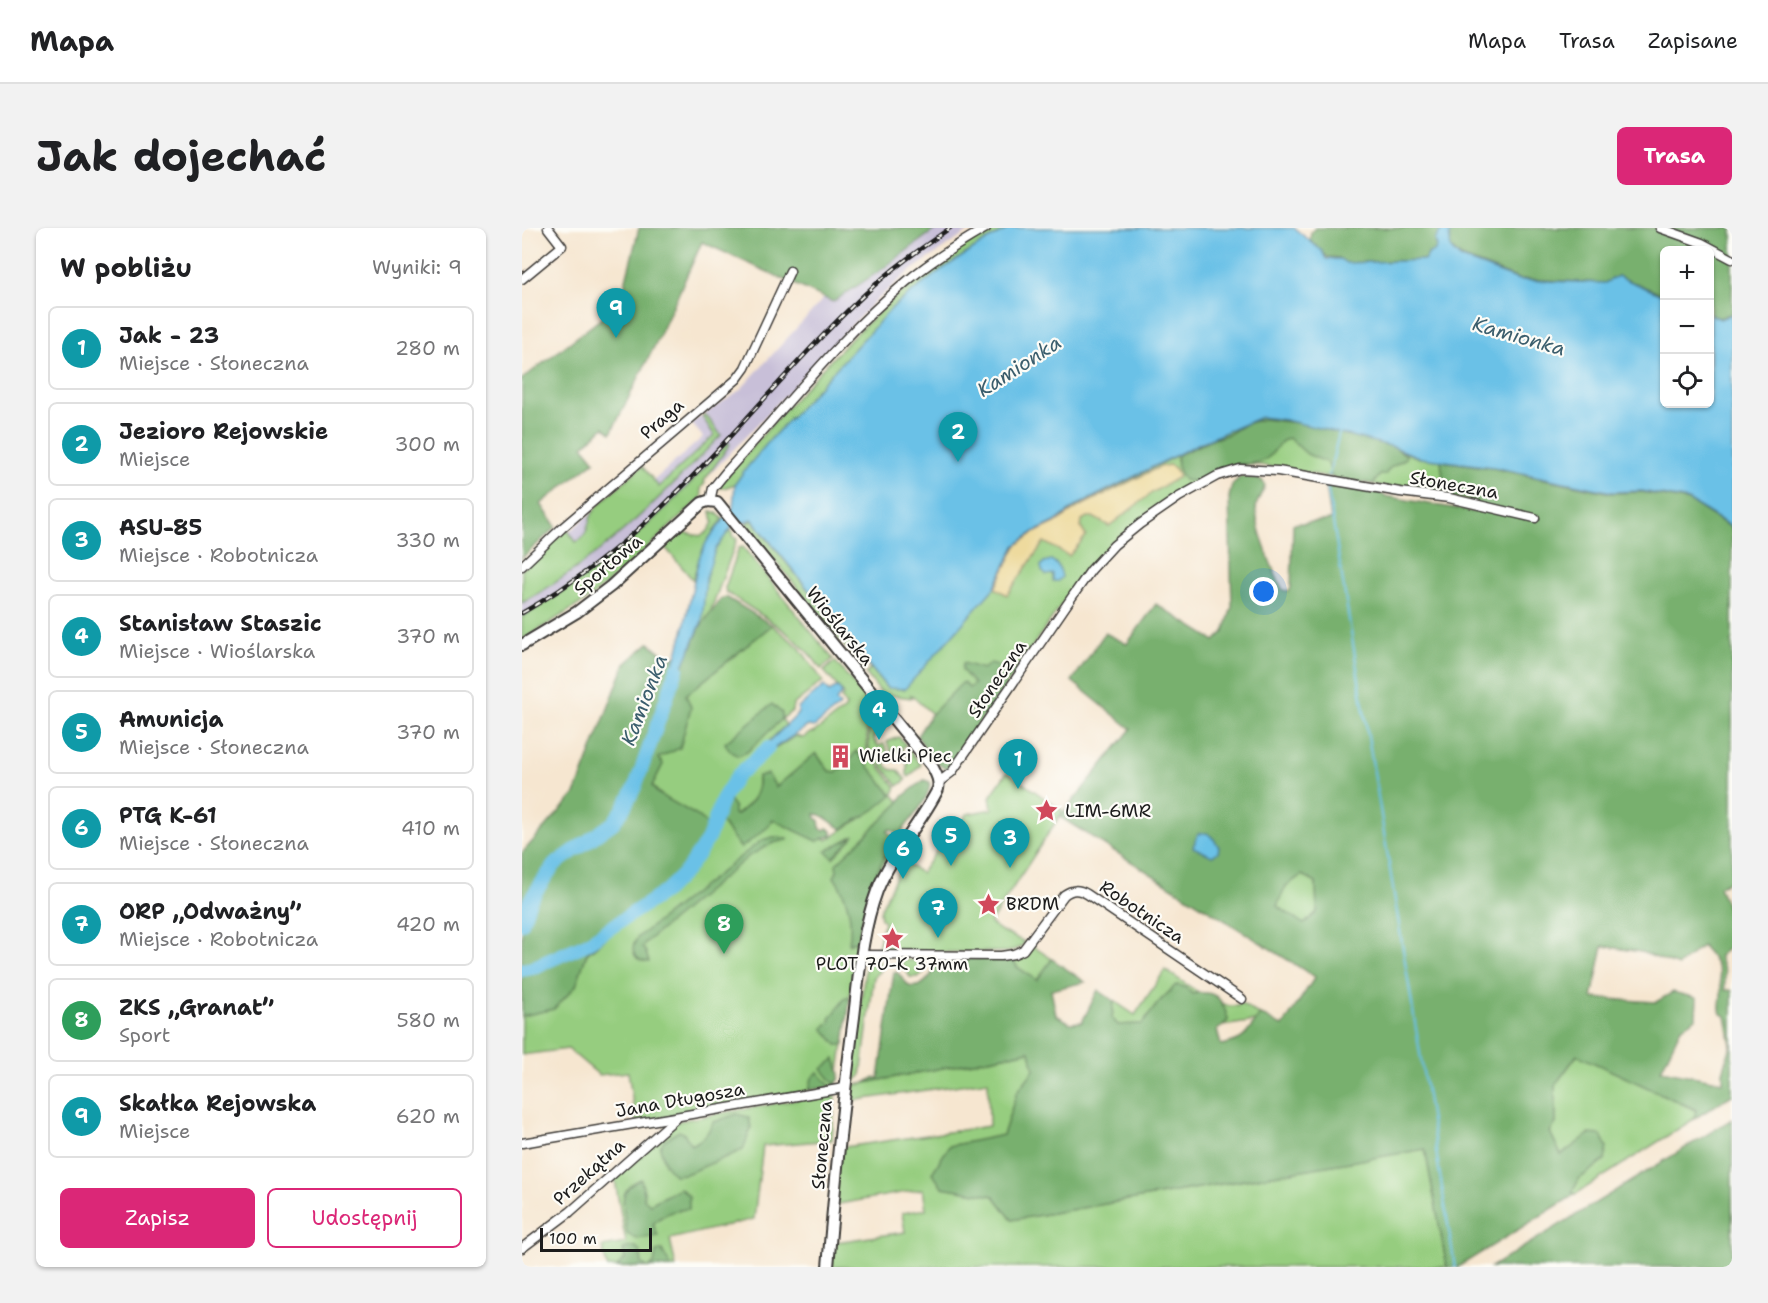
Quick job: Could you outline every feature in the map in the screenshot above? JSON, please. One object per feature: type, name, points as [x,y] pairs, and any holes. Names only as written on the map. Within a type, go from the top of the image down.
[{"type":"street","points":[[522,279],[562,246],[548,228]]},
{"type":"street","points":[[709,501],[713,488],[726,472],[853,332],[907,281],[929,264],[986,228]]},
{"type":"street","points":[[1660,228],[1702,243],[1732,259]]},
{"type":"street","name":"Praga","points":[[522,566],[562,528],[736,379],[745,368],[790,271]]},
{"type":"street","name":"Słoneczna","points":[[828,1267],[844,1088],[862,955],[870,912],[884,873],[936,794],[939,782],[952,772],[1091,570],[1114,545],[1177,498],[1217,476],[1240,469],[1278,471],[1449,498],[1535,518]]},
{"type":"street","name":"Wioślarska","points":[[709,501],[717,502],[723,508],[932,766],[939,782]]},
{"type":"street","name":"Sportowa","points":[[522,645],[577,612],[611,586],[696,508],[709,501]]},
{"type":"street","name":"Robotnicza","points":[[862,955],[1001,956],[1014,954],[1026,947],[1064,895],[1077,890],[1087,894],[1242,999]]},
{"type":"street","name":"Jana Długosza","points":[[522,1143],[844,1088]]},
{"type":"street","name":"Przekątna","points":[[522,1248],[570,1212],[676,1118]]},
{"type":"shaded area","points":[[900,228],[974,228],[910,271],[872,304],[675,511],[522,628],[522,574],[641,468],[653,481],[703,437],[691,423],[740,390],[823,299]]},
{"type":"green space","points":[[639,228],[937,228],[833,302],[702,242],[659,337],[611,433],[604,427],[583,446],[595,461],[541,504],[556,527],[522,558],[522,379],[620,304]]},
{"type":"green space","points":[[993,228],[1010,228],[941,270],[893,307],[770,440],[735,484],[719,488],[723,480],[816,376],[881,310],[953,252]]},
{"type":"green space","points":[[1315,228],[1732,228],[1732,313],[1720,318],[1714,316],[1714,246],[1660,246],[1660,293],[1618,276],[1605,283],[1519,279],[1461,257],[1452,249],[1429,253],[1425,260],[1346,263],[1339,258],[1327,257],[1310,240],[1311,232]]},
{"type":"green space","points":[[705,414],[721,435],[698,459],[652,505],[603,548],[522,603],[522,570],[567,529],[576,542],[584,536],[598,506],[642,466],[659,487],[714,435],[702,416]]},
{"type":"green space","points":[[1260,417],[1308,424],[1393,448],[1419,458],[1482,465],[1476,502],[1260,465],[1233,467],[1210,475],[1140,521],[1118,538],[1087,568],[948,767],[921,735],[933,713],[910,694],[912,698],[882,694],[866,674],[870,669],[867,665],[862,668],[746,524],[752,520],[887,688],[904,689],[994,588],[1015,546],[1076,507],[1193,447]]},
{"type":"green space","points":[[1263,419],[1308,424],[1394,447],[1406,455],[1406,458],[1390,468],[1385,475],[1380,475],[1373,484],[1335,479],[1331,476],[1328,463],[1307,454],[1289,438],[1261,462],[1228,466],[1201,479],[1184,480],[1177,465],[1178,455],[1229,434],[1245,424]]},
{"type":"green space","points":[[728,442],[730,444],[704,481],[701,488],[702,497],[590,598],[522,640],[522,617],[580,579],[632,538],[681,493]]},
{"type":"green space","points":[[1441,461],[1492,468],[1611,493],[1642,492],[1689,501],[1732,528],[1732,879],[1719,887],[1732,918],[1732,945],[1719,956],[1725,972],[1725,990],[1732,990],[1732,1095],[1694,1119],[1696,1110],[1577,1055],[1555,1085],[1556,1123],[1550,1132],[1561,1155],[1589,1134],[1601,1135],[1607,1147],[1605,1160],[1579,1179],[1572,1193],[1576,1194],[1458,1267],[1447,1267],[1425,1149],[1012,1220],[994,1196],[942,1187],[932,1173],[949,1146],[1003,1135],[1017,1092],[1034,1070],[1030,1051],[865,1083],[873,1078],[879,1078],[894,972],[898,973],[909,986],[915,987],[928,979],[940,959],[1013,958],[1017,967],[1037,980],[1052,959],[1085,982],[1051,990],[1056,1015],[1070,1023],[1082,1022],[1098,990],[1114,1001],[1112,1018],[1118,1025],[1142,1024],[1176,985],[1185,987],[1192,994],[1212,994],[1224,1006],[1228,1020],[1217,1030],[1221,1045],[1241,1039],[1260,1015],[1283,1026],[1315,977],[1060,817],[1131,729],[1072,681],[1105,633],[1127,644],[1156,604],[1215,641],[1224,632],[1232,607],[1229,497],[1232,485],[1241,476],[1262,480],[1265,486],[1257,503],[1258,522],[1274,572],[1283,590],[1288,591],[1291,588],[1293,524],[1331,520],[1326,485],[1378,492],[1385,496],[1475,512],[1476,500],[1445,495]],"holes":[[[1302,875],[1316,883],[1317,912],[1304,924],[1277,906],[1286,886]],[[1603,946],[1641,952],[1678,966],[1702,946],[1715,963],[1719,973],[1720,1009],[1721,1014],[1726,1016],[1731,1045],[1723,1072],[1723,1082],[1661,1070],[1681,1028],[1696,1018],[1697,998],[1673,992],[1656,1002],[1592,998]]]},
{"type":"green space","points":[[711,511],[723,519],[704,548],[693,580],[664,546],[681,531],[704,535],[713,522]]},
{"type":"green space","points":[[726,529],[733,532],[732,536],[737,539],[710,613],[700,627],[705,575],[713,550]]},
{"type":"green space","points":[[743,547],[833,659],[821,669],[790,635],[726,592],[725,588],[739,548]]},
{"type":"green space","points":[[726,597],[772,625],[686,695],[691,707],[680,748],[658,758],[663,764],[652,786],[657,793],[701,818],[711,830],[707,840],[688,870],[587,953],[576,986],[554,1009],[522,1016],[522,853],[575,794],[625,664],[649,643],[669,659],[692,647],[700,627],[721,599]]},
{"type":"green space","points":[[772,625],[799,647],[823,681],[793,705],[792,711],[782,719],[786,725],[770,740],[756,760],[796,736],[803,738],[813,733],[845,709],[846,706],[841,698],[844,694],[824,671],[835,661],[866,699],[867,750],[896,787],[893,794],[912,817],[901,833],[888,824],[882,832],[896,842],[873,883],[861,922],[837,1085],[636,1123],[628,1072],[599,1075],[568,1049],[522,1055],[522,1016],[583,964],[587,954],[688,870],[707,840],[652,786],[663,764],[657,758],[682,730],[686,722],[688,705],[686,695]],"holes":[[[857,752],[867,814],[827,840],[791,801],[739,846],[734,814],[736,815],[750,803],[757,789],[758,776],[768,774],[776,788],[816,753],[829,771],[836,772]]]},
{"type":"green space","points":[[963,663],[983,669],[991,663],[1004,667],[1009,666],[1015,673],[947,769],[934,760],[917,736],[930,716],[963,682],[969,688],[974,684],[962,670]]},
{"type":"green space","points":[[868,700],[886,721],[874,736],[874,740],[878,746],[884,744],[889,755],[885,761],[887,767],[898,770],[906,780],[898,786],[869,749]]},
{"type":"green space","points":[[772,704],[782,713],[782,719],[747,752],[738,756],[729,750],[725,743]]},
{"type":"green space","points":[[899,737],[906,745],[901,748],[903,750],[899,755],[892,754],[887,742]]},
{"type":"green space","points":[[909,750],[921,765],[909,777],[907,775],[907,754]]},
{"type":"green space","points":[[856,751],[892,795],[874,810],[842,829],[821,815],[815,814],[820,828],[824,830],[827,828],[832,831],[832,835],[817,841],[773,820],[768,827],[741,848],[713,812],[717,804],[729,800],[734,806],[736,815],[746,807],[758,789],[758,776],[768,774],[776,787],[816,753],[829,771],[836,772],[847,764]]},
{"type":"green space","points":[[1007,772],[1063,811],[990,923],[1025,942],[1021,947],[1008,952],[877,952],[884,921],[881,919],[880,911],[907,852],[910,855],[906,863],[921,873],[940,846],[933,840],[934,836],[960,825],[967,814],[992,809],[990,797]]},
{"type":"green space","points":[[924,780],[930,782],[929,789],[919,810],[899,835],[890,829],[887,832],[896,838],[881,863],[870,889],[857,944],[854,941],[849,944],[850,918],[843,893],[834,877],[837,871],[836,864],[898,804],[902,797]]},
{"type":"green space","points":[[855,835],[833,858],[826,851]]},
{"type":"green space","points":[[773,837],[788,838],[788,840],[773,843],[749,856],[645,943],[642,948],[649,962],[636,957],[633,950],[638,937],[762,840]]},
{"type":"green space","points":[[1302,875],[1316,883],[1317,912],[1304,925],[1277,906],[1286,886]]},
{"type":"green space","points":[[1031,945],[1052,959],[1037,981],[1017,967],[1013,958]]},
{"type":"green space","points":[[873,958],[879,961],[881,969],[874,977],[861,1076],[854,1082],[851,1081],[866,962]]},
{"type":"green space","points":[[899,959],[920,961],[924,967],[923,974],[910,977]]},
{"type":"green space","points":[[1165,970],[1198,992],[1192,994],[1185,987],[1176,985],[1142,1024],[1117,1025],[1112,1018],[1114,1001],[1135,1015]]},
{"type":"green space","points":[[845,998],[850,998],[844,1045],[837,1045],[823,1028],[831,1021],[830,1019]]},
{"type":"green space","points":[[1222,1003],[1238,1006],[1240,1003],[1260,1015],[1255,1021],[1223,1026],[1228,1020]]},
{"type":"green space","points":[[1030,1051],[1035,1070],[1017,1092],[1003,1136],[949,1146],[942,1187],[994,1196],[1012,1220],[1425,1149],[1447,1267],[827,1267],[829,1243],[905,1232],[902,1213],[926,1209],[923,1189],[833,1205],[838,1148],[989,1126],[988,1081],[844,1102],[850,1086]]},
{"type":"green space","points":[[1578,1054],[1697,1111],[1694,1119],[1576,1194],[1572,1193],[1579,1179],[1605,1160],[1561,1155],[1550,1132],[1556,1123],[1555,1085]]},
{"type":"green space","points":[[835,1059],[840,1074],[839,1080],[834,1084],[822,1069]]},
{"type":"green space","points":[[818,1072],[831,1087],[809,1090],[812,1078]]},
{"type":"green space","points":[[835,1095],[832,1140],[763,1146],[754,1219],[670,1239],[676,1267],[607,1267],[602,1247],[626,1243],[614,1175],[678,1121],[811,1097]]},
{"type":"green space","points":[[737,1114],[749,1117],[751,1128],[743,1150],[686,1174],[674,1175],[665,1164],[660,1147],[664,1140],[679,1131],[684,1133],[691,1145],[705,1136],[713,1122]]},
{"type":"green space","points":[[1732,1119],[1732,1267],[1491,1267]]},
{"type":"green space","points":[[641,1179],[644,1199],[650,1204],[680,1188],[689,1196],[689,1209],[669,1213],[657,1220],[653,1224],[658,1236],[637,1239],[627,1234],[623,1202],[627,1189]]},
{"type":"green space","points":[[636,1247],[640,1251],[642,1263],[647,1267],[617,1267],[625,1259],[623,1249]]},
{"type":"green space","points":[[662,1250],[671,1267],[649,1267],[654,1264],[656,1252]]},
{"type":"sand","points":[[1169,465],[1175,468],[1179,477],[1153,492],[1109,526],[1093,517],[1082,520],[1081,528],[1086,536],[1069,556],[1044,542],[1007,595],[995,588],[1016,546],[1034,533],[1055,523],[1079,507],[1159,467]]},
{"type":"water","points":[[1010,228],[1294,228],[1322,251],[1326,259],[1340,259],[1346,263],[1425,260],[1429,253],[1434,252],[1437,247],[1435,240],[1441,230],[1457,228],[1449,234],[1451,249],[1460,258],[1519,280],[1605,283],[1618,276],[1660,294],[1660,408],[1714,408],[1714,316],[1720,319],[1732,314],[1732,527],[1688,500],[1642,491],[1612,492],[1493,467],[1421,458],[1394,447],[1285,420],[1261,417],[1198,444],[1076,506],[1055,522],[1034,532],[1015,546],[994,588],[905,689],[887,688],[752,519],[731,528],[715,550],[706,578],[702,621],[675,685],[669,682],[683,632],[699,558],[707,541],[733,508],[735,484],[744,471],[893,307],[941,270]]},
{"type":"water","points":[[1051,560],[1061,572],[1062,577],[1058,581],[1053,581],[1053,574],[1046,575],[1042,571],[1041,566],[1044,562]]},
{"type":"water","points":[[824,686],[829,692],[838,687],[842,693],[836,701],[840,706],[814,727],[808,726],[756,760],[753,757],[794,718],[798,713],[798,708]]},
{"type":"water","points":[[1207,833],[1219,847],[1218,852],[1212,856],[1193,847],[1198,834]]},
{"type":"waterway","points":[[1329,475],[1339,433]]},
{"type":"waterway","points":[[1327,485],[1455,1267]]},
{"type":"waterway","name":"Kamionka","points":[[522,923],[530,900],[554,865],[613,823],[624,808],[635,787],[677,669]]},
{"type":"waterway","name":"Kamionka","points":[[522,970],[532,968],[586,944],[666,891],[687,870],[708,839],[723,798],[737,776],[768,748]]},
{"type":"railway","points":[[522,613],[578,577],[647,521],[714,454],[838,320],[884,277],[950,228]]},
{"type":"place","name":"Skałka Rejowska","points":[[616,338]]},
{"type":"place","name":"Jezioro Rejowskie","points":[[958,462]]},
{"type":"place","name":"Stanisław Staszic","points":[[879,740]]},
{"type":"place","name":"Wielki Piec","points":[[841,756]]},
{"type":"place","name":"Jak - 23","points":[[1018,789]]},
{"type":"place","name":"LIM-6MR","points":[[1047,811]]},
{"type":"place","name":"Amunicja","points":[[951,866]]},
{"type":"place","name":"ASU-85","points":[[1010,868]]},
{"type":"place","name":"PTG K-61","points":[[903,879]]},
{"type":"place","name":"BRDM","points":[[988,904]]},
{"type":"place","name":"PLOT 70-K 37mm","points":[[892,938]]},
{"type":"place","name":"ORP „Odważny”","points":[[938,938]]},
{"type":"place","name":"ZKS „Granat”","points":[[724,954]]}]
